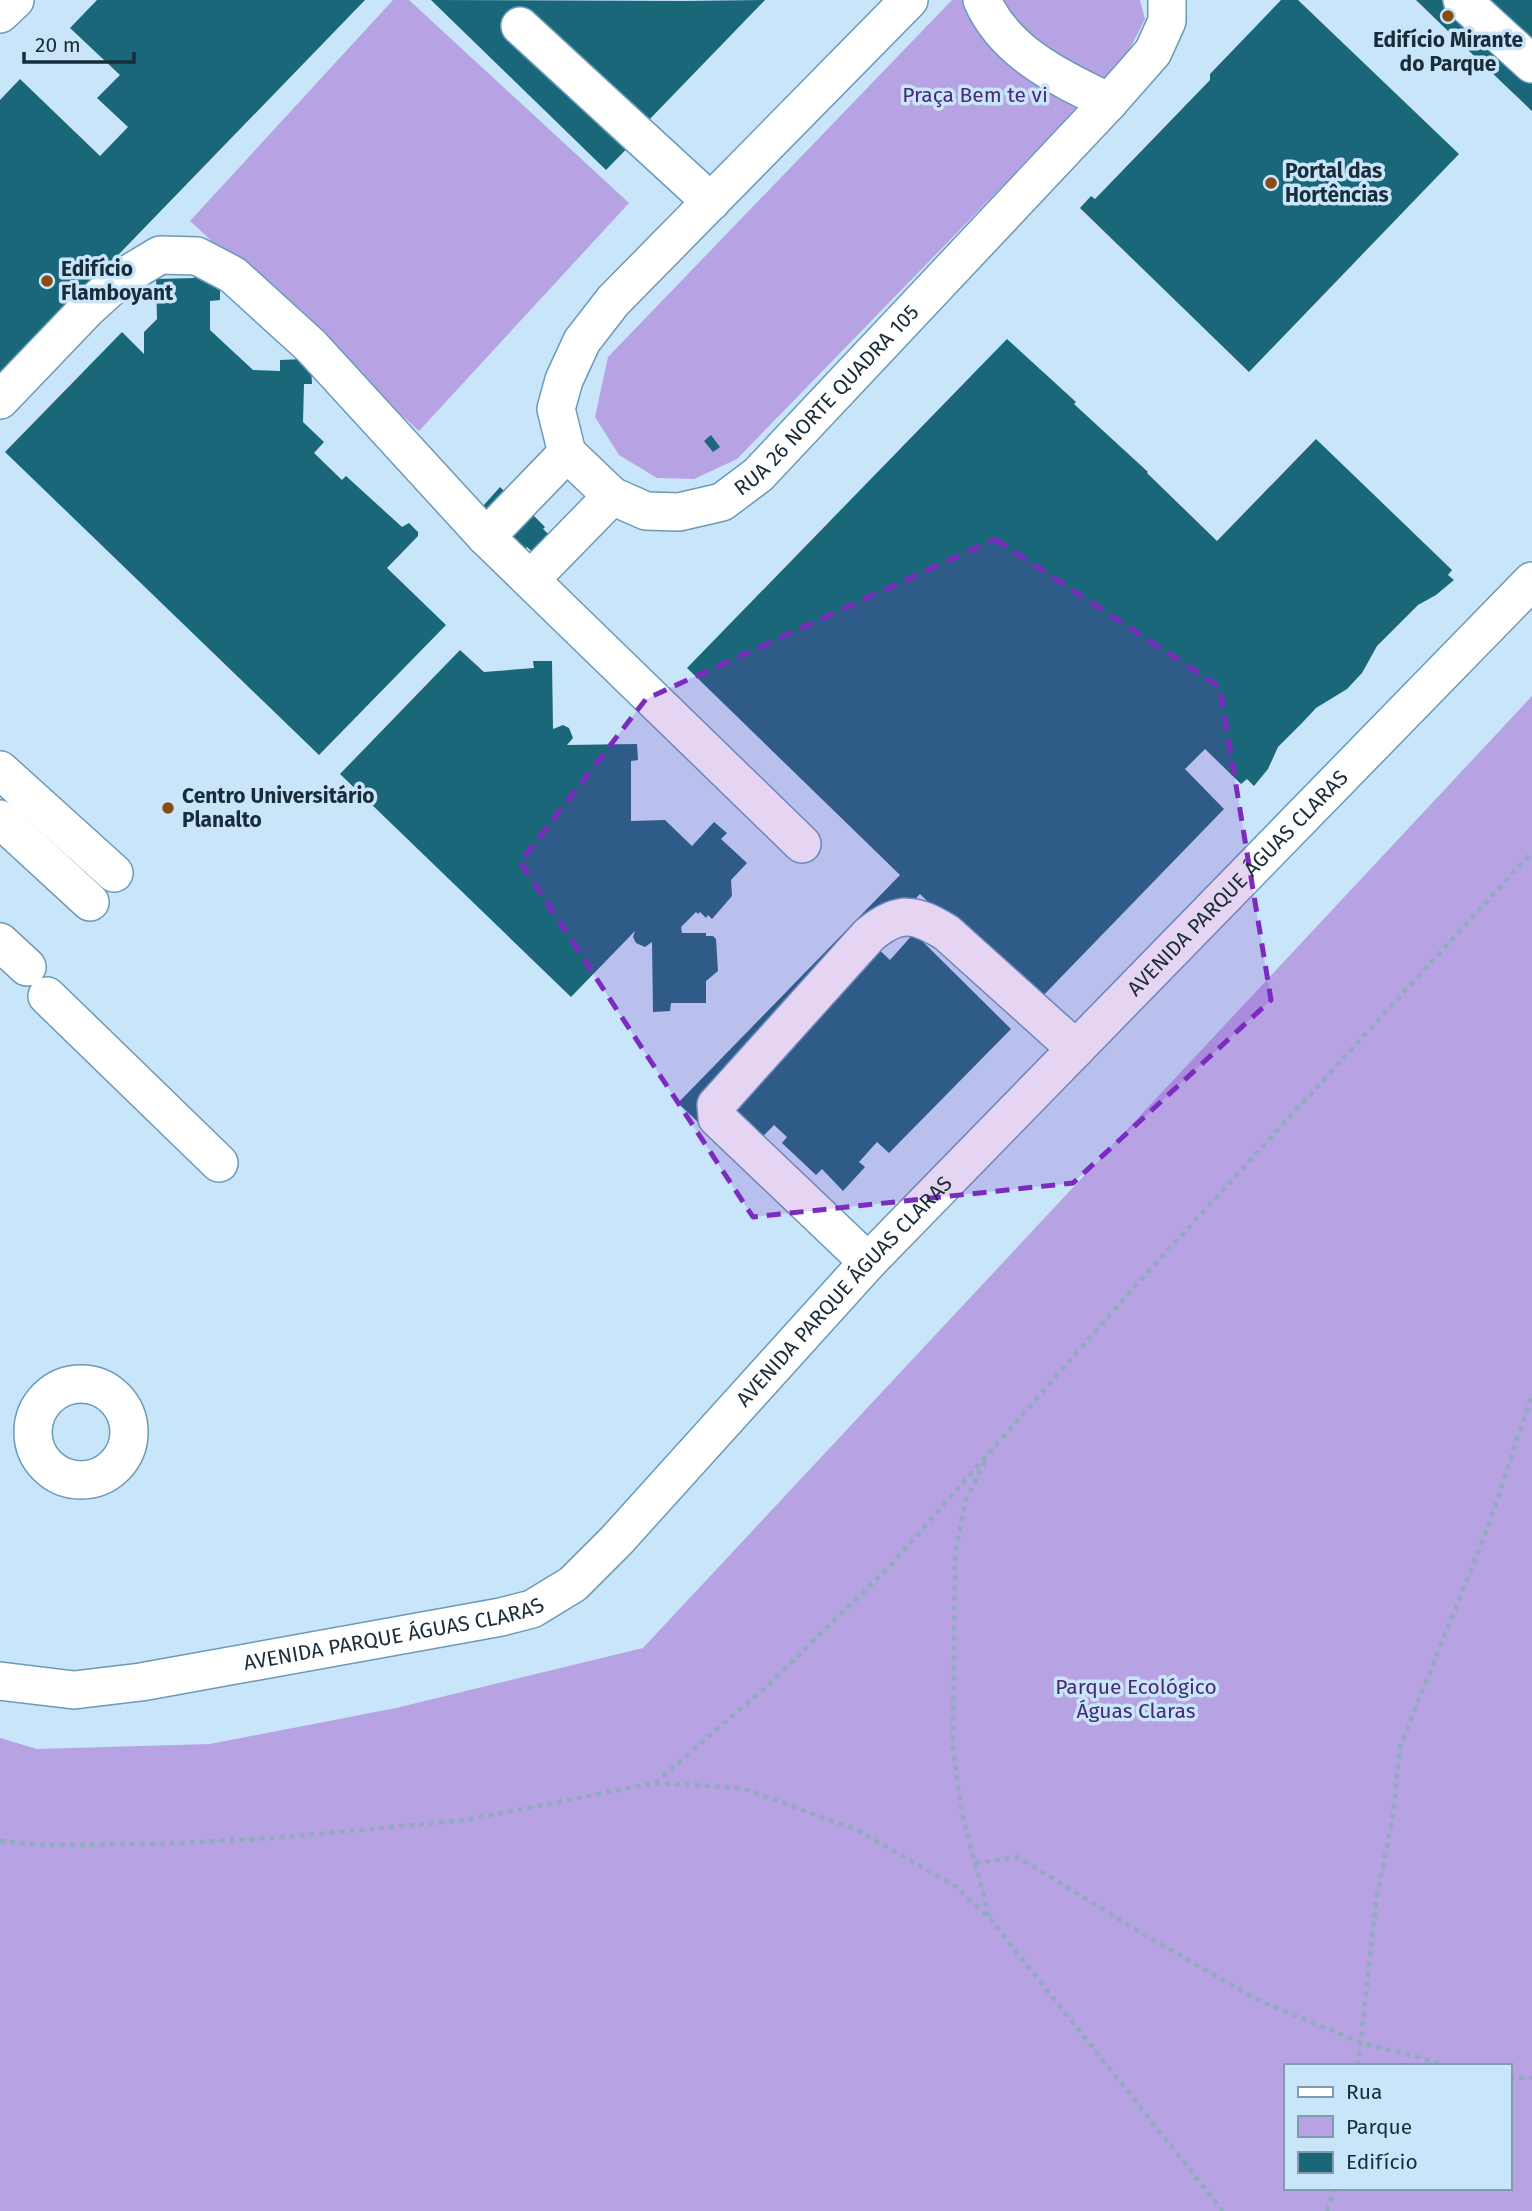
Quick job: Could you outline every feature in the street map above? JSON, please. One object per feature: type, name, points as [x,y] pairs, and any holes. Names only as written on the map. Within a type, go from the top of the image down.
[{"type":"street","points":[[0,14],[15,0]]},
{"type":"street","points":[[982,0],[1007,38],[1032,60],[1054,75],[1109,102]]},
{"type":"street","name":"RUA 26 NORTE QUADRA 105","points":[[567,453],[612,496],[646,511],[679,512],[722,502],[758,475],[1153,52],[1167,21],[1167,0]]},
{"type":"street","points":[[1462,0],[1532,64]]},
{"type":"street","points":[[485,537],[567,453],[556,410],[564,380],[582,341],[613,301],[903,2]]},
{"type":"street","points":[[520,26],[711,202]]},
{"type":"street","points":[[0,400],[88,308],[120,279],[160,255],[197,256],[233,275],[311,346],[485,537],[802,844]]},
{"type":"street","points":[[531,579],[612,496]]},
{"type":"street","name":"AVENIDA PARQUE ÁGUAS CLARAS","points":[[0,1681],[74,1690],[141,1682],[531,1609],[573,1584],[617,1541],[868,1262],[1532,581]]},
{"type":"street","points":[[0,770],[114,873]]},
{"type":"street","points":[[0,819],[90,902]]},
{"type":"street","points":[[868,1262],[717,1118],[716,1105],[869,935],[884,922],[898,916],[932,924],[947,933],[1076,1049]]},
{"type":"street","points":[[0,942],[27,967]]},
{"type":"street","points":[[47,996],[219,1163]]},
{"type":"path","points":[[655,1783],[767,1686],[889,1567],[1136,1285],[1532,852]]},
{"type":"path","points":[[1358,2064],[1377,1901],[1393,1815],[1400,1746],[1487,1530],[1532,1394]]},
{"type":"path","points":[[988,1454],[965,1502],[955,1555],[953,1748],[962,1815],[991,1920]]},
{"type":"path","points":[[0,1842],[157,1844],[289,1837],[466,1820],[655,1783],[742,1788],[857,1830],[955,1886],[991,1920],[1223,2211]]},
{"type":"path","points":[[975,1863],[1018,1857],[1148,1937],[1260,2001],[1362,2043],[1443,2064]]},
{"type":"path","points":[[1511,2077],[1532,2078]]},
{"type":"path","points":[[1327,2211],[1334,2190]]},
{"type":"highlighted area","points":[[995,539],[1220,687],[1271,1000],[1073,1183],[753,1217],[520,862],[646,699]]},
{"type":"green space","points":[[393,0],[409,0],[629,203],[419,431],[190,221]]},
{"type":"green space","name":"Praça Bem te vi","points":[[952,0],[1140,0],[1145,19],[1123,62],[737,459],[694,479],[657,478],[619,455],[595,417],[608,357]]},
{"type":"green space","name":"Parque Ecológico Águas Claras","points":[[1532,696],[1532,2211],[0,2211],[0,1738],[37,1749],[210,1744],[396,1708],[643,1648]]},
{"type":"building","points":[[97,0],[365,0],[0,377],[0,100],[20,79],[100,156],[128,127],[97,98],[120,75],[70,28]]},
{"type":"building","points":[[431,0],[765,0],[646,123],[648,127],[606,170]]},
{"type":"building","name":"Portal das Hortências","points":[[1281,0],[1298,0],[1459,154],[1249,372],[1080,208],[1091,196],[1095,199],[1210,80],[1210,74]]},
{"type":"building","points":[[1416,0],[1532,0],[1532,111],[1449,32]]},
{"type":"building","points":[[194,270],[220,277],[220,300],[210,301],[210,330],[253,370],[280,371],[280,360],[303,359],[311,367],[312,384],[304,384],[303,422],[324,442],[314,453],[342,480],[346,476],[402,527],[409,523],[418,532],[418,536],[387,568],[446,625],[319,755],[5,452],[122,332],[144,354],[144,332],[157,319],[156,279],[194,278]]},
{"type":"building","points":[[1007,339],[1076,402],[1074,404],[1217,541],[1316,439],[1452,570],[1448,575],[1454,580],[1418,605],[1377,646],[1362,673],[1347,689],[1316,708],[1278,747],[1268,769],[1254,786],[1247,779],[1241,784],[1205,749],[1185,769],[1224,809],[1034,1005],[920,894],[872,943],[890,960],[914,933],[1011,1029],[889,1153],[877,1142],[859,1162],[865,1167],[843,1191],[822,1169],[816,1175],[782,1143],[787,1137],[774,1125],[739,1161],[678,1103],[900,875],[687,668]]},
{"type":"building","points":[[711,435],[720,447],[713,452],[704,441]]},
{"type":"building","points":[[500,487],[524,510],[526,508],[563,548],[547,566],[527,547],[520,555],[503,525],[483,506]]},
{"type":"building","points":[[460,650],[484,672],[534,668],[533,661],[552,661],[553,729],[563,725],[569,728],[573,738],[567,745],[637,744],[638,760],[631,761],[631,821],[665,820],[692,846],[714,822],[727,833],[721,839],[747,863],[731,880],[732,896],[712,919],[696,912],[681,927],[682,933],[706,933],[706,936],[716,939],[718,971],[706,981],[706,1003],[671,1003],[670,1011],[653,1012],[652,942],[645,947],[636,943],[633,937],[635,931],[571,997],[340,774]]},
{"type":"place","name":"Edifício Mirante do Parque","points":[[1448,16]]},
{"type":"place","name":"Portal das Hortências","points":[[1271,183]]},
{"type":"place","name":"Edifício Flamboyant","points":[[47,281]]},
{"type":"place","name":"Centro Universitário Planalto","points":[[168,808]]}]
